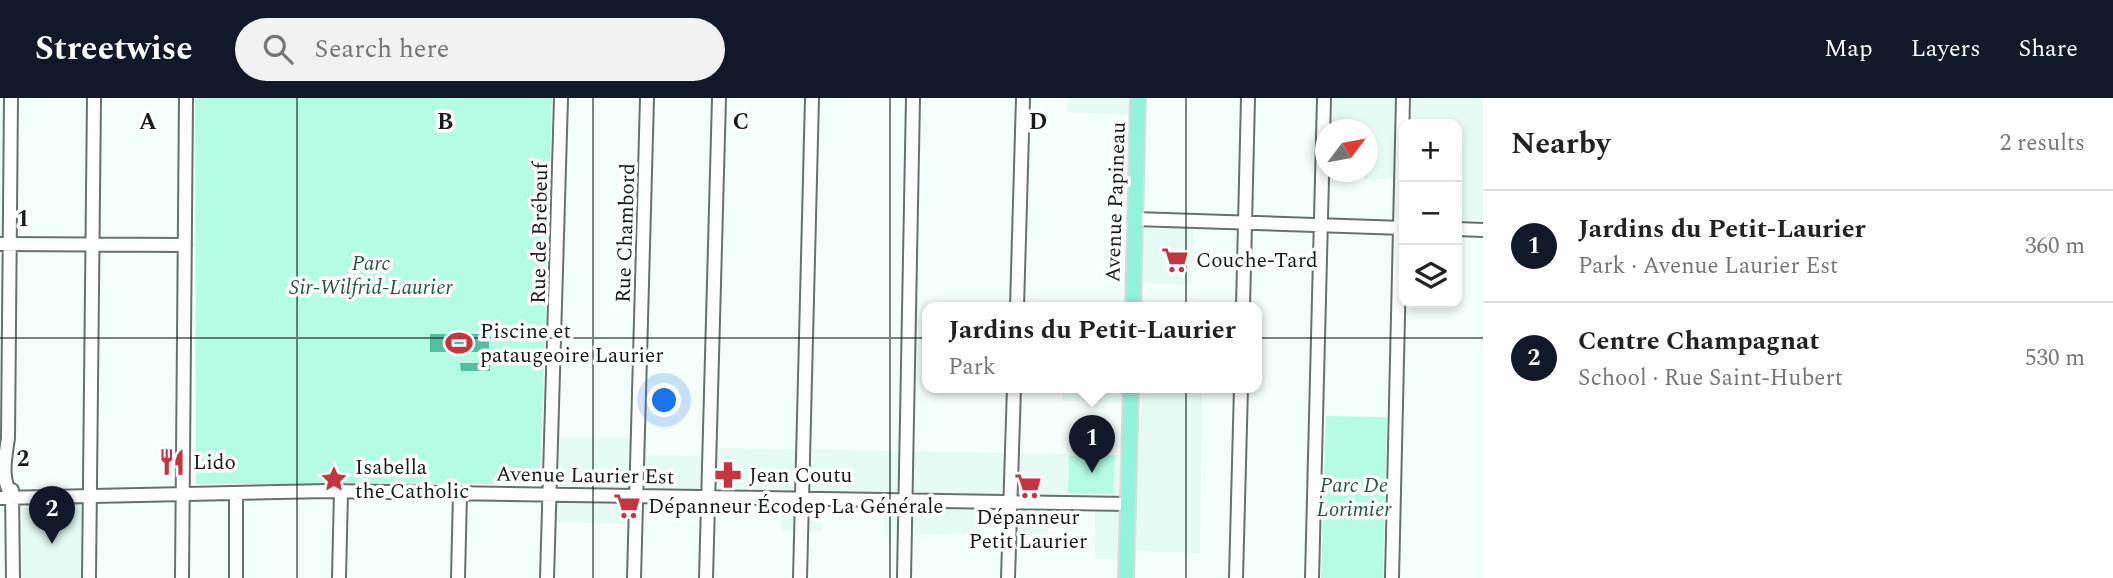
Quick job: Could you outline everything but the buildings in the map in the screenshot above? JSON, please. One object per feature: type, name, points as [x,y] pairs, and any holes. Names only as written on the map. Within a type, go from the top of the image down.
[{"type":"main road","name":"Avenue Papineau","points":[[1133,302],[1138,98]]},
{"type":"main road","points":[[1126,578],[1131,393]]},
{"type":"street","points":[[10,98],[5,244],[8,438],[6,498],[13,578]]},
{"type":"street","points":[[89,578],[94,98]]},
{"type":"street","points":[[182,578],[186,98]]},
{"type":"street","name":"Rue de Brébeuf","points":[[547,578],[561,98]]},
{"type":"street","name":"Rue Chambord","points":[[634,578],[648,98]]},
{"type":"street","points":[[706,578],[719,98]]},
{"type":"street","points":[[800,578],[812,98]]},
{"type":"street","points":[[904,578],[914,98]]},
{"type":"street","points":[[1017,302],[1023,98]]},
{"type":"street","points":[[1243,302],[1248,98]]},
{"type":"street","points":[[1312,578],[1324,98]]},
{"type":"street","points":[[1402,182],[1403,98]]},
{"type":"street","points":[[1135,219],[1399,228]]},
{"type":"street","points":[[1462,229],[1483,230]]},
{"type":"street","points":[[5,244],[185,245]]},
{"type":"street","points":[[1392,578],[1402,245]]},
{"type":"street","points":[[1008,578],[1014,393]]},
{"type":"street","points":[[1236,578],[1241,393]]},
{"type":"street","points":[[339,578],[341,491]]},
{"type":"street","name":"Avenue Laurier Est","points":[[6,498],[341,491],[1128,504]]},
{"type":"street","points":[[236,493],[236,578]]},
{"type":"street","points":[[458,578],[460,493]]},
{"type":"shaded area","points":[[0,98],[2,238],[0,238]]},
{"type":"shaded area","points":[[1068,98],[1132,98],[1131,115],[1067,112]]},
{"type":"shaded area","points":[[1326,98],[1483,98],[1483,219],[1462,220],[1462,119],[1399,119],[1399,179],[1378,179],[1378,119],[1327,119]]},
{"type":"shaded area","points":[[1144,227],[1193,229],[1191,285],[1142,283]]},
{"type":"shaded area","name":"Piscine et pataugeoire Laurier","points":[[430,334],[489,334],[489,352],[430,352]]},
{"type":"shaded area","points":[[460,363],[490,363],[490,371],[461,371]]},
{"type":"shaded area","points":[[1063,393],[1124,393],[1124,403],[1062,401]]},
{"type":"shaded area","points":[[1142,393],[1202,393],[1200,553],[1134,551]]},
{"type":"shaded area","points":[[557,438],[631,438],[631,455],[704,456],[714,448],[1121,455],[1118,559],[1095,559],[1095,510],[1050,509],[1048,535],[1012,534],[1012,522],[975,521],[973,533],[884,536],[885,500],[822,498],[821,531],[781,531],[781,497],[704,499],[703,517],[632,515],[631,524],[555,522]]},
{"type":"shaded area","points":[[81,505],[81,578],[21,578],[22,508]]},
{"type":"green space","name":"Parc Sir-Wilfrid-Laurier","points":[[195,98],[552,98],[540,484],[196,484]]},
{"type":"green space","name":"Parc De Lorimier","points":[[1326,416],[1387,417],[1383,578],[1321,578]]},
{"type":"green space","points":[[1115,455],[1113,494],[1068,493],[1069,456]]},
{"type":"place","name":"Couche-Tard","points":[[1175,260]]},
{"type":"place","name":"Piscine et pataugeoire Laurier","points":[[459,343]]},
{"type":"place","name":"Lido","points":[[172,462]]},
{"type":"place","name":"Jardins du Petit-Laurier","points":[[1092,473]]},
{"type":"place","name":"Jean Coutu","points":[[728,475]]},
{"type":"place","name":"Isabella the Catholic","points":[[334,479]]},
{"type":"place","name":"Dépanneur Petit Laurier","points":[[1028,486]]},
{"type":"place","name":"Dépanneur Écodep La Générale","points":[[627,506]]},
{"type":"place","name":"Centre Champagnat","points":[[52,544]]}]
